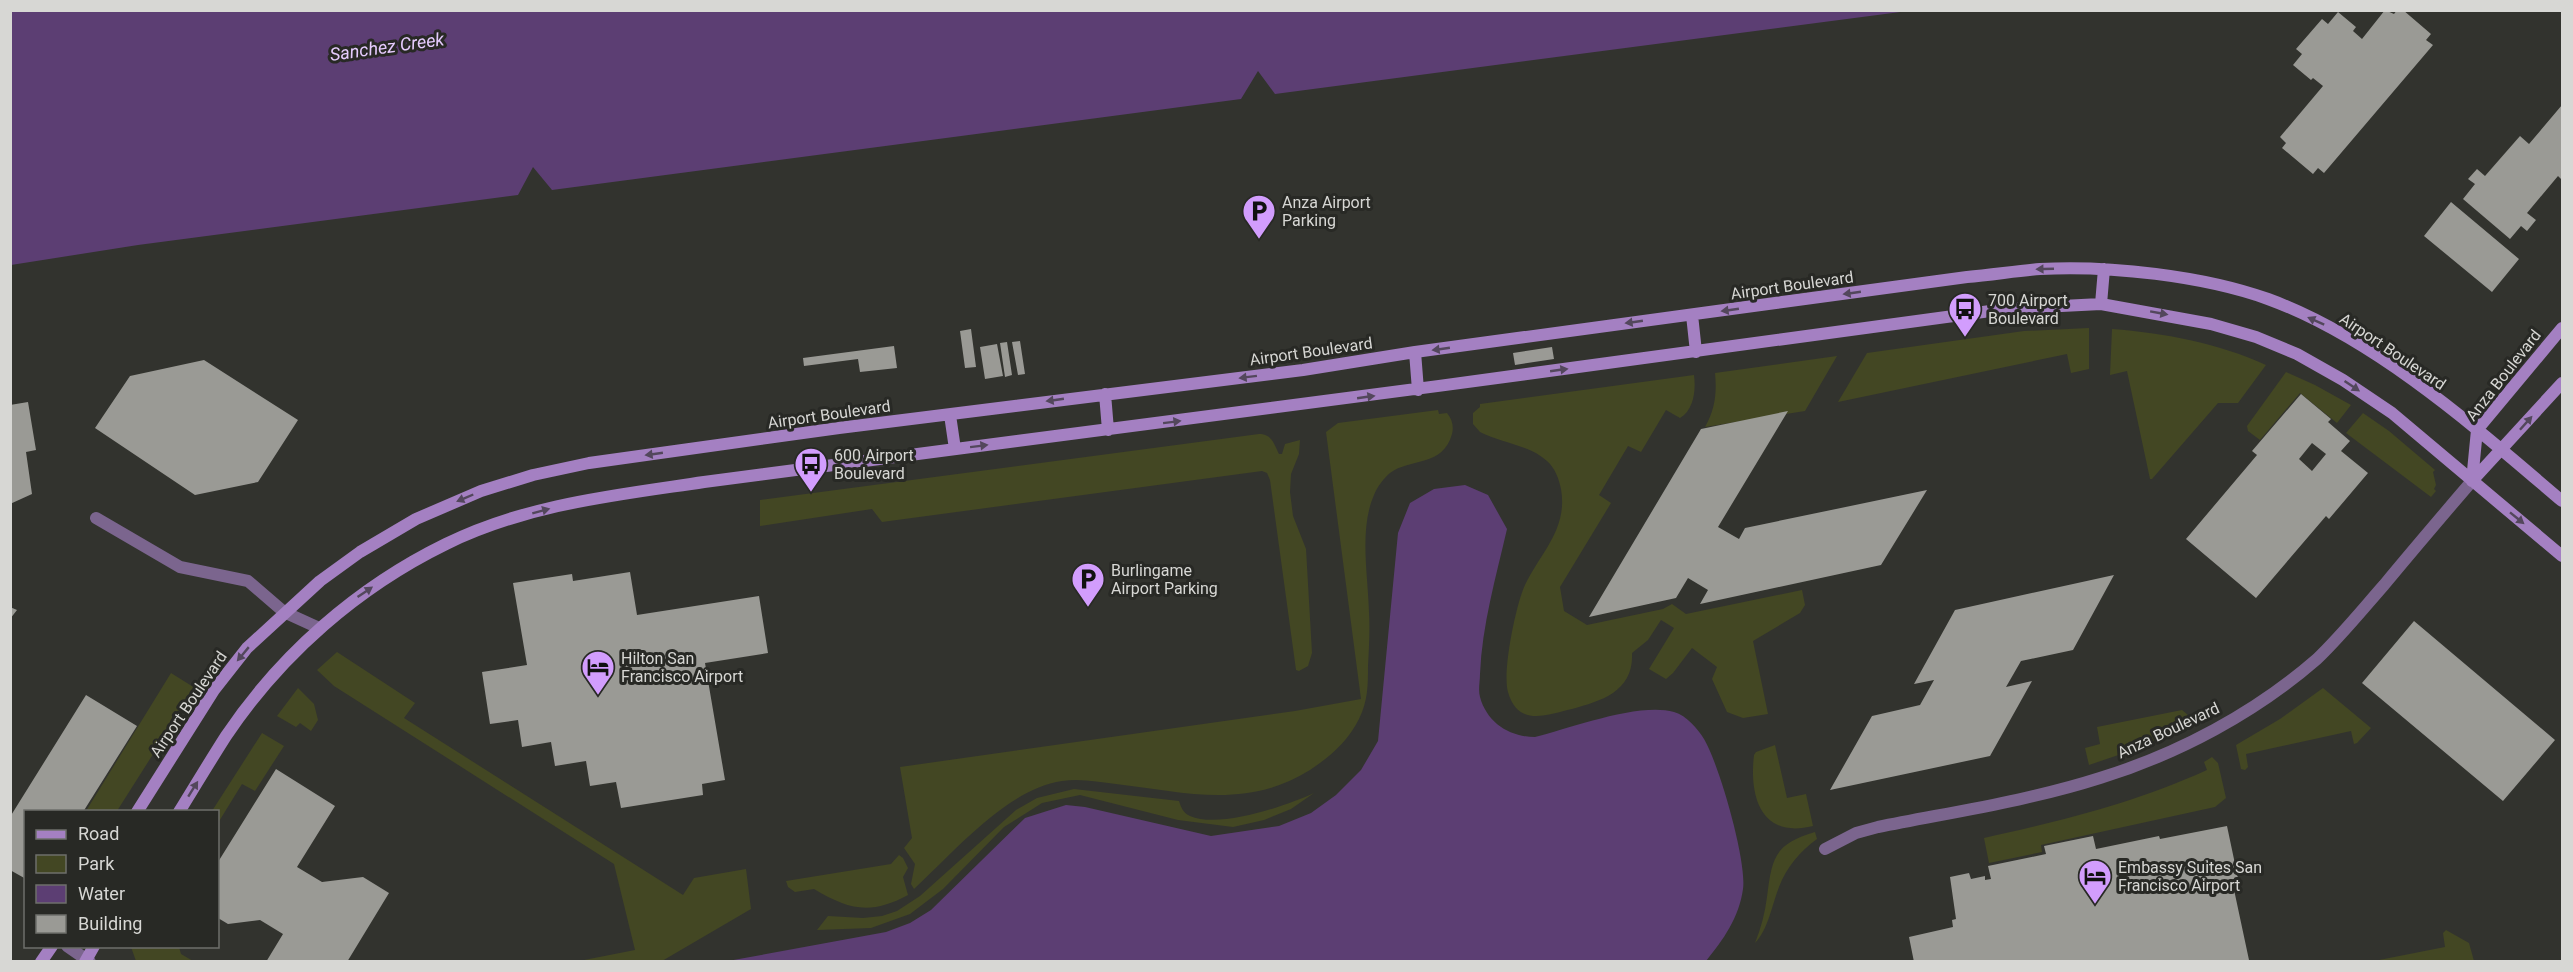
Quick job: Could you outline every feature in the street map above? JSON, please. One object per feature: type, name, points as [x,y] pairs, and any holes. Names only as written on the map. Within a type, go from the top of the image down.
[{"type":"main road","name":"Airport Boulevard","points":[[138,810],[216,687],[247,648],[284,612],[320,581],[360,552],[416,519],[481,491],[523,478],[589,463],[1303,370],[1415,352],[2041,269],[2104,269],[2212,284],[2268,299],[2333,329],[2364,347],[2502,449],[2562,501]]},
{"type":"main road","points":[[2101,304],[2104,269]]},
{"type":"main road","points":[[180,810],[228,734],[255,697],[319,628],[358,596],[399,569],[449,542],[511,519],[572,502],[624,493],[1418,390],[2005,309],[2101,304],[2211,324],[2256,337],[2297,354],[2343,380],[2392,413],[2562,556]]},
{"type":"main road","points":[[1692,315],[1696,352]]},
{"type":"main road","name":"Anza Boulevard","points":[[2472,481],[2477,430],[2562,328]]},
{"type":"main road","points":[[1415,352],[1418,390]]},
{"type":"main road","name":"Anza Boulevard","points":[[2472,481],[2562,384]]},
{"type":"main road","points":[[1105,394],[1108,430]]},
{"type":"main road","points":[[950,415],[955,449]]},
{"type":"main road","points":[[41,962],[51,948]]},
{"type":"street","name":"Anza Boulevard","points":[[1825,849],[1856,833],[1878,827],[2052,791],[2100,778],[2148,761],[2216,729],[2277,689],[2317,658],[2349,626],[2472,481]]},
{"type":"street","points":[[96,518],[180,567],[248,580],[284,612],[319,628]]},
{"type":"street","points":[[70,948],[87,961]]},
{"type":"green space","points":[[2089,328],[2089,369],[2071,373],[2067,354],[1838,402],[1867,353],[2024,331]]},
{"type":"green space","points":[[2112,329],[2190,340],[2248,357],[2266,365],[2238,403],[2218,403],[2150,479],[2127,371],[2110,375]]},
{"type":"green space","points":[[1837,356],[1805,411],[1705,427],[1714,401],[1715,373]]},
{"type":"green space","points":[[2286,372],[2351,405],[2337,423],[2300,393],[2260,440],[2248,431],[2247,426]]},
{"type":"green space","points":[[1694,375],[1694,393],[1691,405],[1685,414],[1680,418],[1666,410],[1641,452],[1628,446],[1599,495],[1611,503],[1560,587],[1564,611],[1587,625],[1663,609],[1672,604],[1686,614],[1802,590],[1805,605],[1800,613],[1753,641],[1768,714],[1743,718],[1727,712],[1712,679],[1717,667],[1692,648],[1666,679],[1649,669],[1674,628],[1661,620],[1648,640],[1632,653],[1628,677],[1614,692],[1605,698],[1572,709],[1534,716],[1526,714],[1513,703],[1508,692],[1507,670],[1511,638],[1521,594],[1557,528],[1561,516],[1561,489],[1556,474],[1547,461],[1532,451],[1480,432],[1473,424],[1473,413],[1480,407],[1480,404]]},
{"type":"green space","points":[[1438,410],[1439,414],[1447,413],[1452,423],[1452,434],[1448,445],[1434,457],[1398,468],[1390,473],[1377,489],[1369,508],[1366,537],[1369,626],[1367,693],[1355,727],[1332,754],[1310,770],[1286,782],[1262,790],[1239,794],[1191,794],[1083,780],[1062,781],[1041,786],[1021,796],[982,824],[914,889],[911,884],[915,864],[904,848],[912,838],[900,767],[1295,711],[1361,699],[1326,432],[1338,423]]},
{"type":"green space","points":[[2363,413],[2389,431],[2435,470],[2433,472],[2436,491],[2431,497],[2346,433]]},
{"type":"green space","points":[[1259,434],[1270,438],[1279,454],[1282,454],[1285,444],[1300,440],[1299,454],[1291,474],[1290,492],[1293,516],[1306,549],[1312,653],[1308,666],[1299,671],[1296,670],[1270,480],[1267,473],[1262,471],[882,522],[872,509],[760,526],[760,500]]},
{"type":"green space","points":[[337,652],[415,703],[404,718],[683,895],[694,878],[746,869],[751,909],[662,961],[579,961],[635,950],[614,864],[334,686],[317,670]]},
{"type":"green space","points":[[171,673],[195,688],[118,810],[87,810]]},
{"type":"green space","points":[[298,688],[314,704],[318,720],[311,731],[300,723],[296,727],[277,716]]},
{"type":"green space","points":[[2323,688],[2371,728],[2357,743],[2354,744],[2351,731],[2246,754],[2248,767],[2245,770],[2241,769],[2236,745],[2280,719]]},
{"type":"green space","points":[[2182,710],[2195,721],[2139,748],[2089,765],[2085,748],[2100,744],[2097,727]]},
{"type":"green space","points":[[262,733],[284,746],[255,791],[242,784],[219,821],[219,810],[213,810]]},
{"type":"green space","points":[[1775,745],[1787,798],[1806,794],[1813,826],[1795,828],[1781,826],[1770,820],[1762,811],[1754,786],[1754,755],[1756,752]]},
{"type":"green space","points":[[2212,757],[2218,763],[2226,798],[2215,807],[2041,845],[2042,852],[1989,863],[1984,838],[2070,818],[2125,802],[2207,770],[2204,762]]},
{"type":"green space","points":[[1074,789],[1179,801],[1184,812],[1190,816],[1218,820],[1270,809],[1314,793],[1291,809],[1264,820],[1233,827],[1178,820],[1080,795],[1042,803],[1004,827],[943,889],[910,914],[871,928],[817,930],[828,916],[863,918],[882,916],[897,911],[920,896],[1016,810],[1037,798]]},
{"type":"green space","points":[[1815,832],[1817,839],[1799,854],[1786,873],[1766,924],[1755,943],[1764,915],[1771,872],[1778,854],[1791,842]]},
{"type":"green space","points":[[899,855],[908,868],[903,877],[908,895],[883,905],[860,907],[849,905],[838,902],[814,889],[795,892],[788,887],[786,881],[891,864]]},
{"type":"green space","points":[[2446,930],[2469,943],[2474,961],[2374,961],[2445,947],[2443,933]]},
{"type":"green space","points":[[131,948],[179,948],[181,954],[193,961],[136,961]]},
{"type":"water","name":"Sanchez Creek","points":[[11,10],[1908,11],[1275,94],[1258,71],[1241,99],[552,190],[533,167],[518,195],[138,245],[11,265]]},
{"type":"water","points":[[1465,485],[1488,495],[1507,529],[1494,583],[1481,656],[1480,697],[1483,706],[1494,721],[1508,731],[1535,737],[1624,713],[1659,710],[1683,716],[1704,739],[1717,769],[1731,813],[1743,876],[1743,889],[1738,910],[1724,937],[1706,961],[728,961],[886,932],[910,923],[931,910],[1025,818],[1066,805],[1085,807],[1211,836],[1279,826],[1311,813],[1336,795],[1361,770],[1378,741],[1398,533],[1410,503],[1434,489]]},
{"type":"building","points":[[2385,10],[2394,14],[2397,10],[2403,10],[2431,34],[2426,40],[2433,45],[2324,173],[2318,168],[2313,174],[2282,148],[2286,143],[2280,137],[2323,86],[2313,78],[2311,80],[2293,65],[2302,54],[2296,49],[2322,19],[2328,24],[2338,12],[2356,27],[2353,31],[2362,39]]},
{"type":"building","points":[[2562,105],[2562,180],[2558,176],[2527,213],[2536,220],[2527,231],[2521,226],[2510,239],[2463,199],[2475,184],[2468,179],[2477,169],[2485,176],[2520,136],[2529,144]]},
{"type":"building","points":[[2451,202],[2519,259],[2492,292],[2424,236]]},
{"type":"building","points":[[971,329],[976,367],[965,368],[960,331]]},
{"type":"building","points":[[1020,341],[1025,374],[1018,375],[1012,342]]},
{"type":"building","points":[[1007,342],[1012,375],[1005,377],[1000,343]]},
{"type":"building","points":[[997,344],[1003,376],[985,379],[980,347]]},
{"type":"building","points":[[894,346],[897,368],[860,372],[858,359],[804,366],[803,358]]},
{"type":"building","points":[[1552,347],[1554,359],[1515,365],[1513,353]]},
{"type":"building","points":[[204,360],[298,420],[258,482],[195,495],[95,428],[130,376]]},
{"type":"building","points":[[2301,394],[2331,419],[2328,422],[2350,441],[2341,451],[2368,473],[2329,519],[2326,516],[2256,598],[2186,539],[2257,455],[2252,451]],"holes":[[[2312,443],[2326,454],[2312,471],[2299,459]]]},
{"type":"building","points":[[28,402],[36,450],[26,452],[32,494],[10,504],[10,405]]},
{"type":"building","points":[[1788,411],[1718,527],[1739,539],[1745,528],[1927,490],[1881,565],[1700,604],[1708,590],[1688,578],[1676,598],[1589,617],[1701,429]]},
{"type":"building","name":"Hilton San Francisco Airport","points":[[630,572],[637,615],[759,596],[768,653],[705,663],[725,780],[702,784],[703,795],[621,808],[616,782],[590,786],[586,761],[555,766],[551,742],[522,747],[518,720],[490,724],[482,672],[527,665],[513,583],[572,574],[573,581]]},
{"type":"building","points":[[2114,575],[2073,650],[2021,661],[2006,687],[2032,681],[1990,756],[1830,790],[1872,716],[1920,705],[1934,680],[1914,684],[1955,610]]},
{"type":"building","points":[[10,607],[17,610],[10,619]]},
{"type":"building","points":[[2414,621],[2555,740],[2503,801],[2362,683]]},
{"type":"building","points":[[86,695],[137,726],[84,810],[24,810],[24,878],[10,870],[10,817]]},
{"type":"building","points":[[276,769],[335,806],[297,867],[322,882],[363,877],[389,893],[347,962],[266,962],[283,934],[260,920],[228,924],[219,919],[219,860]]},
{"type":"building","name":"Embassy Suites San Francisco Airport","points":[[2227,826],[2239,883],[2233,885],[2249,960],[1914,962],[1909,937],[1953,927],[1952,920],[1956,919],[1950,877],[1969,873],[1971,879],[1985,876],[1985,880],[1991,879],[1988,866],[2046,854],[2044,846],[2093,836],[2096,849],[2159,836],[2160,839]]},
{"type":"place","name":"Anza Airport Parking","points":[[1259,240]]},
{"type":"place","name":"700 Airport Boulevard","points":[[1965,338]]},
{"type":"place","name":"600 Airport Boulevard","points":[[811,493]]},
{"type":"place","name":"Burlingame Airport Parking","points":[[1088,608]]},
{"type":"place","name":"Hilton San Francisco Airport","points":[[598,696]]},
{"type":"place","name":"Embassy Suites San Francisco Airport","points":[[2095,905]]}]
